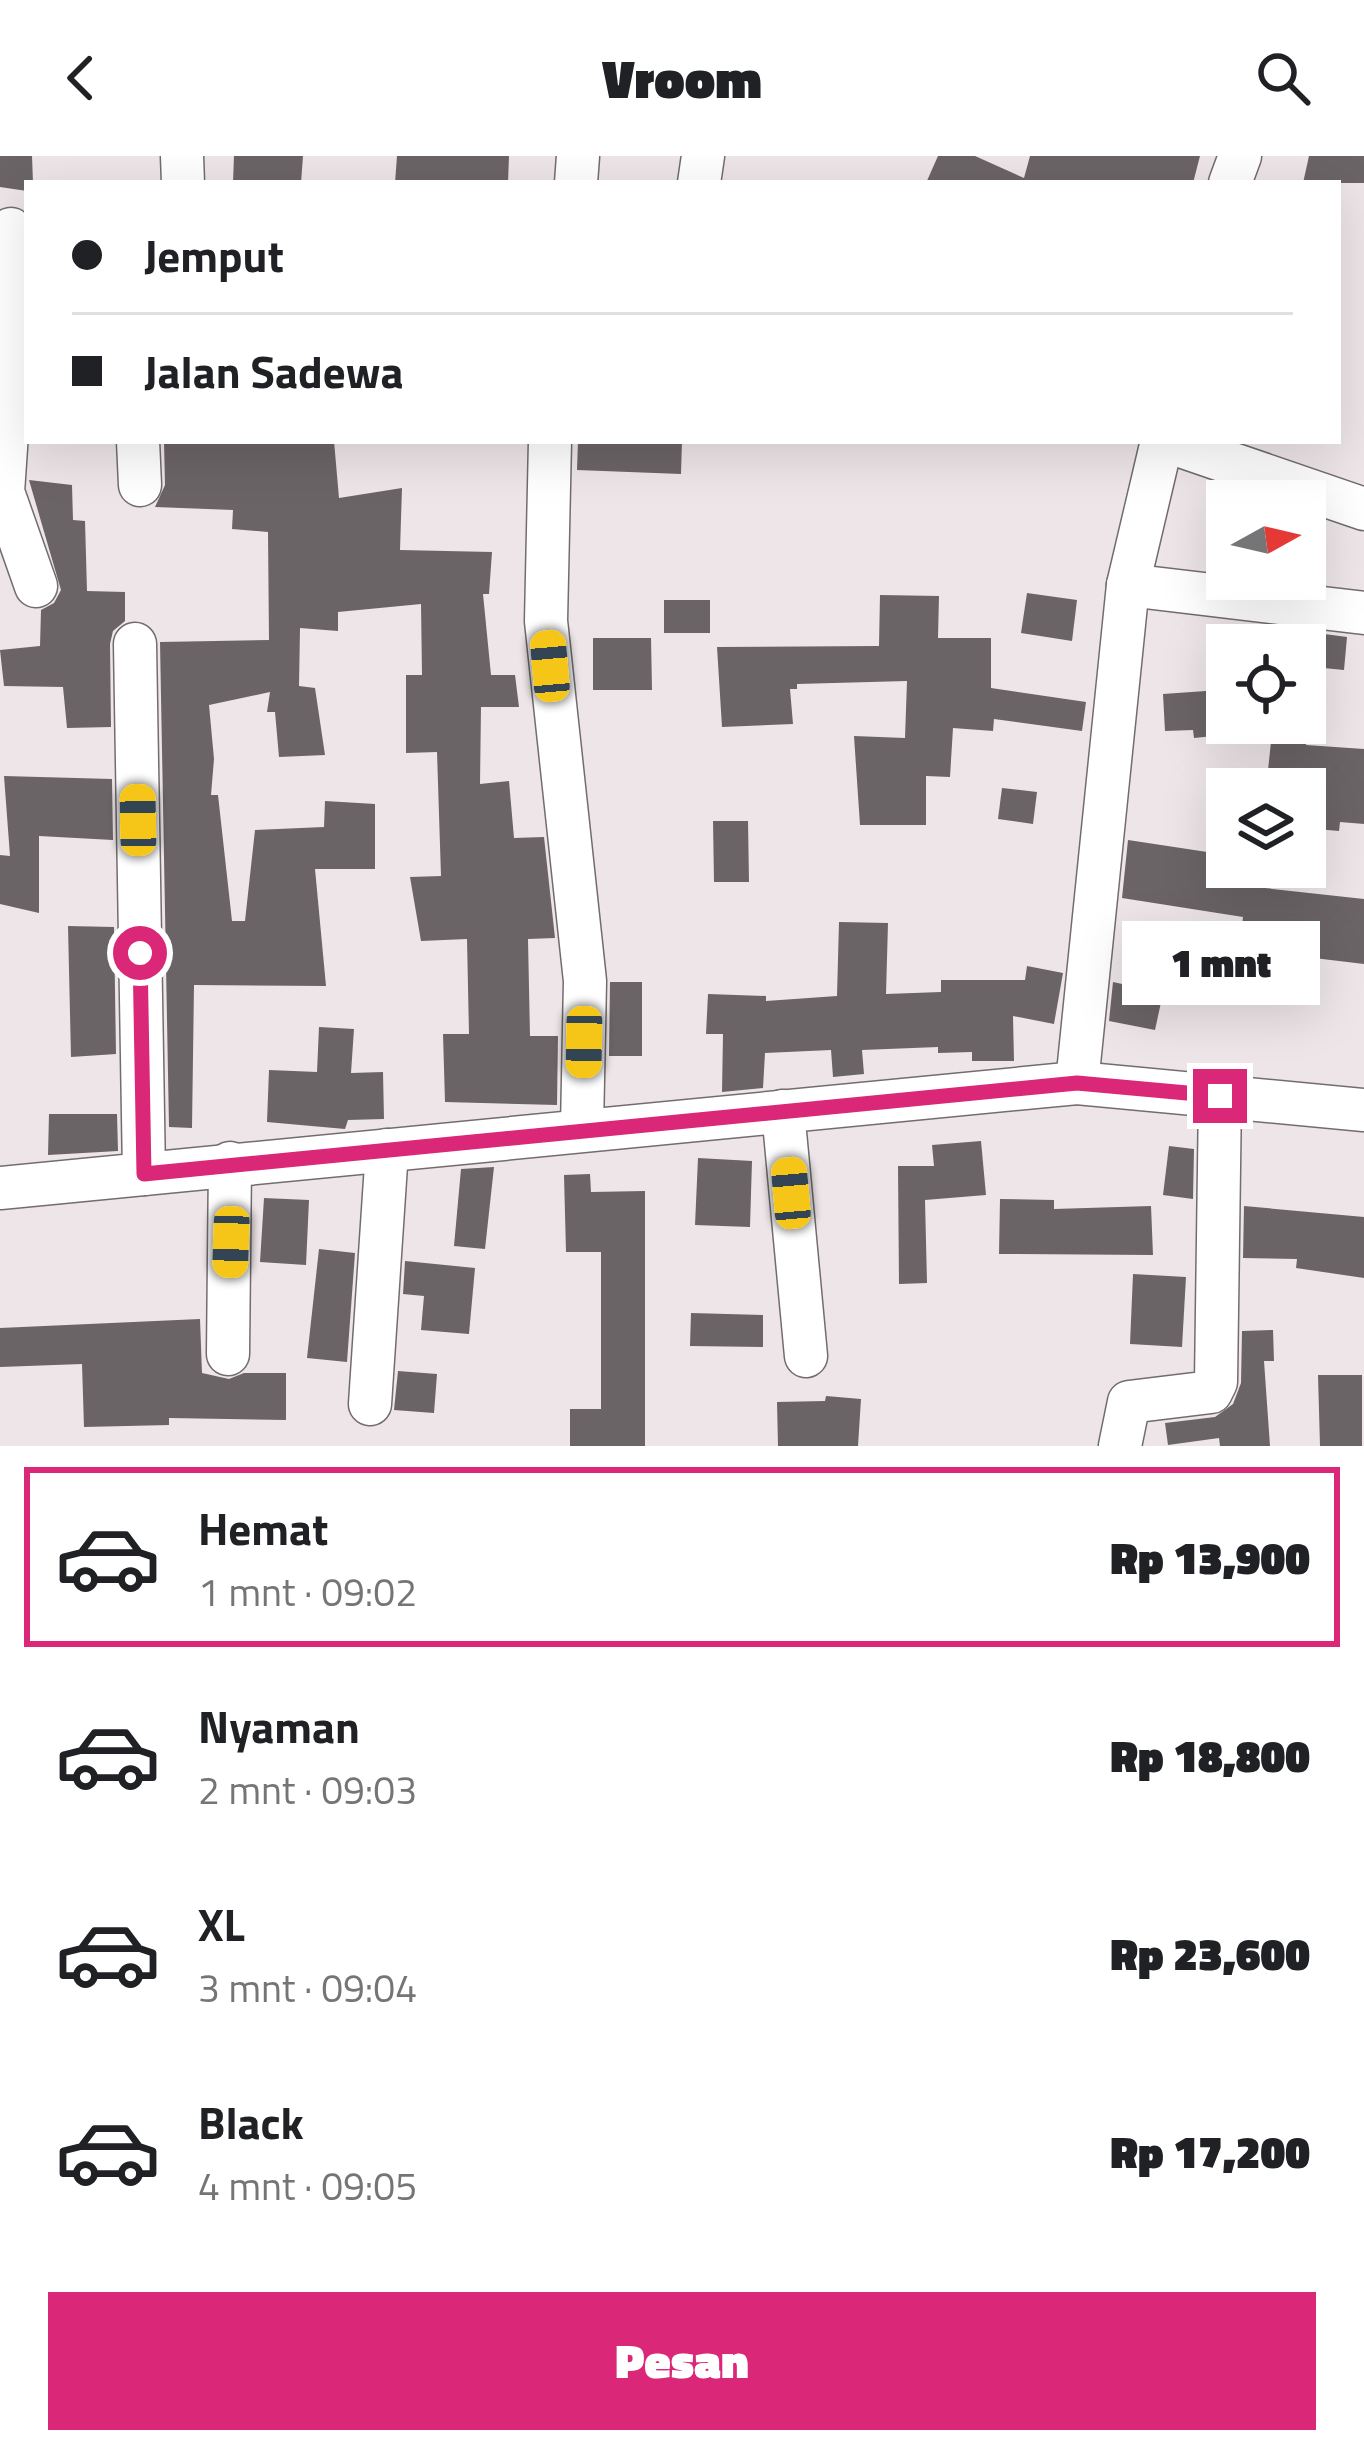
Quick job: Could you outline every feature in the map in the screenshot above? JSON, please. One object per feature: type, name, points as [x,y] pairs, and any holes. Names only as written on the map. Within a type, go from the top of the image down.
[{"type":"street","points":[[12,229],[11,374],[3,492],[36,586]]},
{"type":"street","points":[[138,444],[140,485]]},
{"type":"street","points":[[550,444],[546,620],[585,981],[582,1128]]},
{"type":"street","points":[[1077,1083],[1128,585],[1163,444]]},
{"type":"street","points":[[1173,444],[1364,509]]},
{"type":"street","points":[[1128,585],[1364,613]]},
{"type":"street","points":[[135,644],[144,1174]]},
{"type":"street","points":[[0,1188],[144,1174],[231,1181],[388,1170],[582,1128],[1077,1083],[1364,1110]]},
{"type":"street","points":[[1120,1446],[1129,1402],[1211,1392],[1216,1382],[1220,1096]]},
{"type":"street","points":[[783,1111],[806,1356]]},
{"type":"street","points":[[370,1404],[379,1212],[388,1170]]},
{"type":"street","points":[[228,1354],[231,1181]]},
{"type":"building","points":[[0,156],[32,156],[33,180],[24,180],[24,191],[0,187]]},
{"type":"building","points":[[234,156],[303,156],[301,180],[233,180]]},
{"type":"building","points":[[397,156],[509,156],[508,180],[395,180]]},
{"type":"building","points":[[938,156],[975,156],[1024,178],[1030,156],[1200,156],[1194,180],[927,180]]},
{"type":"building","points":[[1309,156],[1364,156],[1364,183],[1304,180]]},
{"type":"building","points":[[164,444],[334,444],[339,498],[402,488],[400,550],[492,552],[489,594],[483,594],[491,675],[515,675],[519,707],[481,707],[480,784],[509,781],[514,838],[544,837],[555,938],[528,939],[530,1036],[558,1036],[557,1105],[445,1102],[443,1034],[469,1034],[467,939],[421,941],[410,877],[441,876],[437,752],[406,753],[406,675],[422,675],[421,604],[338,612],[338,631],[300,628],[299,686],[315,688],[325,755],[279,757],[275,712],[267,712],[270,692],[209,705],[214,759],[211,795],[218,795],[232,921],[245,921],[255,830],[324,827],[325,801],[375,804],[375,869],[315,869],[326,986],[194,985],[192,1128],[169,1127],[160,642],[269,640],[268,532],[232,529],[233,510],[155,507],[165,485]]},
{"type":"building","points":[[578,444],[682,444],[681,474],[577,470]]},
{"type":"building","points":[[29,480],[72,485],[73,520],[85,521],[87,591],[125,592],[125,621],[113,631],[110,644],[111,727],[67,728],[63,687],[4,686],[0,650],[40,646],[41,610],[54,603],[61,590]]},
{"type":"building","points":[[1027,593],[1077,600],[1072,641],[1021,633]]},
{"type":"building","points":[[880,595],[939,596],[938,638],[991,638],[991,688],[1086,702],[1082,731],[994,719],[993,731],[953,728],[950,777],[926,776],[926,825],[860,825],[854,736],[905,738],[907,681],[797,684],[797,689],[790,689],[793,724],[722,727],[717,647],[879,646]]},
{"type":"building","points":[[664,600],[710,600],[710,633],[664,633]]},
{"type":"building","points":[[1326,634],[1347,637],[1344,670],[1326,668]]},
{"type":"building","points":[[593,638],[651,638],[652,690],[593,690]]},
{"type":"building","points":[[1206,691],[1206,737],[1194,738],[1193,730],[1165,731],[1163,694]]},
{"type":"building","points":[[1271,744],[1364,749],[1364,824],[1340,822],[1339,831],[1326,830],[1326,768],[1268,768]]},
{"type":"building","points":[[4,776],[112,779],[113,840],[39,836],[39,913],[0,904],[0,855],[10,856]]},
{"type":"building","points":[[1002,788],[1037,792],[1033,824],[998,819]]},
{"type":"building","points":[[713,821],[748,821],[749,882],[714,882]]},
{"type":"building","points":[[1128,840],[1206,852],[1206,888],[1264,888],[1364,899],[1364,964],[1239,949],[1243,917],[1122,898]]},
{"type":"building","points":[[839,922],[888,923],[886,994],[941,992],[941,980],[1025,980],[1027,966],[1063,973],[1054,1024],[1013,1016],[1014,1061],[972,1061],[972,1052],[938,1053],[938,1047],[862,1050],[864,1074],[833,1077],[831,1050],[765,1053],[763,1088],[722,1092],[723,1034],[706,1034],[708,994],[766,996],[766,1001],[837,996]]},
{"type":"building","points":[[68,926],[114,927],[116,1054],[71,1057]]},
{"type":"building","points":[[610,982],[642,982],[642,1056],[609,1056]]},
{"type":"building","points":[[1113,982],[1163,993],[1155,1030],[1109,1021]]},
{"type":"building","points":[[319,1027],[354,1029],[351,1073],[383,1072],[384,1119],[348,1120],[345,1129],[267,1122],[269,1070],[317,1072]]},
{"type":"building","points":[[49,1114],[117,1114],[118,1151],[48,1155]]},
{"type":"building","points":[[981,1141],[986,1195],[925,1200],[927,1283],[899,1284],[898,1166],[934,1166],[932,1145]]},
{"type":"building","points":[[1169,1146],[1194,1149],[1193,1199],[1163,1195]]},
{"type":"building","points":[[698,1158],[752,1161],[750,1227],[695,1225]]},
{"type":"building","points":[[494,1167],[485,1249],[454,1246],[461,1169]]},
{"type":"building","points":[[590,1174],[591,1192],[645,1191],[645,1446],[570,1446],[570,1409],[601,1409],[601,1252],[566,1252],[564,1175]]},
{"type":"building","points":[[264,1198],[309,1200],[306,1265],[260,1262]]},
{"type":"building","points":[[1000,1199],[1054,1200],[1054,1209],[1151,1206],[1153,1255],[999,1254]]},
{"type":"building","points":[[1244,1206],[1364,1217],[1364,1278],[1296,1268],[1297,1259],[1243,1258]]},
{"type":"building","points":[[319,1249],[355,1253],[347,1362],[307,1358]]},
{"type":"building","points":[[405,1261],[475,1268],[469,1334],[421,1330],[424,1296],[403,1294]]},
{"type":"building","points":[[1133,1274],[1186,1277],[1182,1347],[1130,1344]]},
{"type":"building","points":[[691,1313],[763,1315],[763,1347],[690,1346]]},
{"type":"building","points":[[200,1319],[202,1373],[229,1379],[244,1373],[286,1373],[286,1420],[169,1418],[169,1425],[84,1427],[82,1364],[0,1367],[0,1328]]},
{"type":"building","points":[[1273,1330],[1274,1361],[1264,1361],[1270,1446],[1220,1446],[1219,1438],[1168,1445],[1165,1423],[1215,1417],[1233,1404],[1241,1383],[1242,1331]]},
{"type":"building","points":[[398,1371],[437,1374],[434,1413],[394,1410]]},
{"type":"building","points":[[1318,1375],[1362,1375],[1362,1446],[1320,1446]]},
{"type":"building","points":[[826,1396],[861,1399],[858,1446],[778,1446],[777,1402],[825,1401]]},
{"type":"route","points":[[140,953],[144,1174],[1077,1083],[1220,1096]]}]
